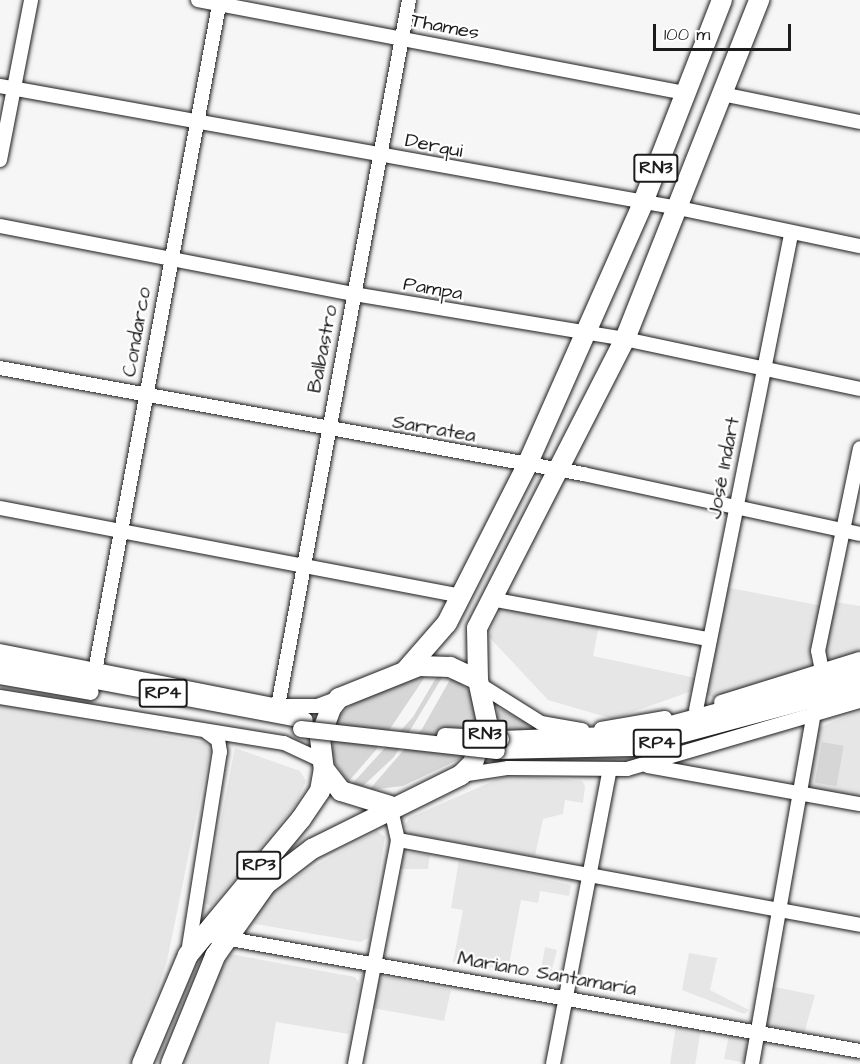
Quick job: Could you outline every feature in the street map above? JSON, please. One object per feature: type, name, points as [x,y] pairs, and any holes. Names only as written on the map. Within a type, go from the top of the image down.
[{"type":"highway","name":"RN3","points":[[406,670],[434,644],[461,596],[527,465],[642,205],[722,0]]},
{"type":"highway","name":"RN3","points":[[390,806],[460,774],[485,735],[475,638],[490,599],[562,470],[625,339],[679,208],[759,0]]},
{"type":"highway","name":"RN3","points":[[339,698],[406,670],[437,665],[480,683]]},
{"type":"highway","points":[[339,698],[321,727],[323,765],[341,791],[390,806]]},
{"type":"highway","name":"RP3","points":[[142,1064],[188,954],[202,934],[306,812],[320,791],[323,765]]},
{"type":"highway","name":"RP3","points":[[171,1064],[228,937],[276,874],[390,806]]},
{"type":"main road","name":"RP4","points":[[0,663],[303,724]]},
{"type":"main road","name":"RP4","points":[[499,745],[634,734],[860,673]]},
{"type":"main road","name":"RP4","points":[[0,675],[303,724],[499,745],[632,748],[860,687]]},
{"type":"street","points":[[0,160],[7,87],[31,0]]},
{"type":"street","name":"Thames","points":[[198,0],[219,2],[684,93]]},
{"type":"street","name":"Balbastro","points":[[278,706],[327,430],[409,0]]},
{"type":"street","name":"Condarco","points":[[95,671],[119,530],[219,2]]},
{"type":"street","name":"Derqui","points":[[7,87],[642,205],[679,208],[860,246]]},
{"type":"street","points":[[722,94],[860,122]]},
{"type":"street","name":"Pampa","points":[[0,226],[354,294],[625,339],[860,389]]},
{"type":"street","name":"José Indart","points":[[696,710],[708,639],[791,233]]},
{"type":"street","name":"Sarratea","points":[[0,368],[327,430],[562,470],[860,534]]},
{"type":"street","points":[[822,671],[818,651],[860,448]]},
{"type":"street","points":[[0,508],[461,596]]},
{"type":"street","points":[[490,599],[708,639]]},
{"type":"street","points":[[0,651],[278,706],[317,706],[339,698]]},
{"type":"street","points":[[480,683],[533,720],[579,730],[696,710],[860,659]]},
{"type":"street","points":[[0,697],[284,742],[323,765]]},
{"type":"street","points":[[460,774],[508,768],[609,772],[643,765],[860,701]]},
{"type":"street","points":[[752,1064],[782,910],[814,714]]},
{"type":"street","points":[[188,954],[220,752],[218,740],[205,730]]},
{"type":"street","points":[[643,765],[860,804]]},
{"type":"street","points":[[553,1064],[609,772]]},
{"type":"street","points":[[355,1064],[398,840],[390,806]]},
{"type":"street","points":[[398,840],[860,925]]},
{"type":"street","name":"Mariano Santamaría","points":[[202,934],[860,1050]]},
{"type":"shaded area","points":[[725,587],[823,606],[809,668],[715,698],[705,694]]},
{"type":"shaded area","points":[[835,602],[860,606],[860,652],[834,661],[824,654]]},
{"type":"shaded area","points":[[501,608],[599,625],[593,656],[696,678],[692,691],[613,719],[548,700],[489,637]]},
{"type":"shaded area","points":[[860,663],[860,668],[684,719]]},
{"type":"shaded area","points":[[427,674],[375,751],[348,782],[331,757],[337,718],[355,701]]},
{"type":"shaded area","points":[[437,676],[443,676],[394,757],[363,786],[352,784],[413,717]]},
{"type":"shaded area","points":[[452,676],[477,697],[480,732],[464,757],[403,786],[369,790],[422,729]]},
{"type":"shaded area","points":[[860,695],[860,699],[638,762],[606,767],[481,765],[492,747],[498,708],[539,728],[620,733],[674,722],[618,734],[581,737],[507,736],[500,760],[632,755]]},
{"type":"shaded area","points":[[0,705],[205,743],[210,750],[167,961],[133,1064],[0,1064]]},
{"type":"shaded area","points":[[860,711],[860,800],[808,789],[818,728]]},
{"type":"shaded area","points":[[822,742],[844,746],[837,786],[815,782]]},
{"type":"shaded area","points":[[235,748],[300,771],[306,781],[296,804],[211,906],[205,903]]},
{"type":"shaded area","points":[[507,775],[582,781],[585,786],[583,803],[565,800],[563,814],[543,819],[535,856],[410,834],[405,826],[409,818]]},
{"type":"shaded area","points":[[377,831],[385,837],[369,937],[361,942],[255,924],[253,917],[272,890]]},
{"type":"shaded area","points":[[402,852],[430,855],[428,869],[399,869]]},
{"type":"shaded area","points":[[459,860],[571,885],[569,896],[540,891],[538,903],[521,900],[508,970],[453,962],[463,910],[451,908]]},
{"type":"shaded area","points":[[545,947],[557,950],[550,977],[540,976]]},
{"type":"shaded area","points":[[689,953],[717,958],[710,990],[749,1010],[744,1014],[682,990]]},
{"type":"shaded area","points":[[230,954],[355,977],[359,983],[349,1034],[276,1022],[269,1064],[183,1064],[203,999]]},
{"type":"shaded area","points":[[385,977],[451,990],[444,1021],[372,1008],[378,980]]},
{"type":"shaded area","points":[[769,986],[815,995],[804,1034],[764,1024]]},
{"type":"shaded area","points":[[676,1026],[701,1030],[695,1064],[670,1064]]},
{"type":"shaded area","points":[[729,1035],[746,1040],[747,1063],[724,1059]]}]
